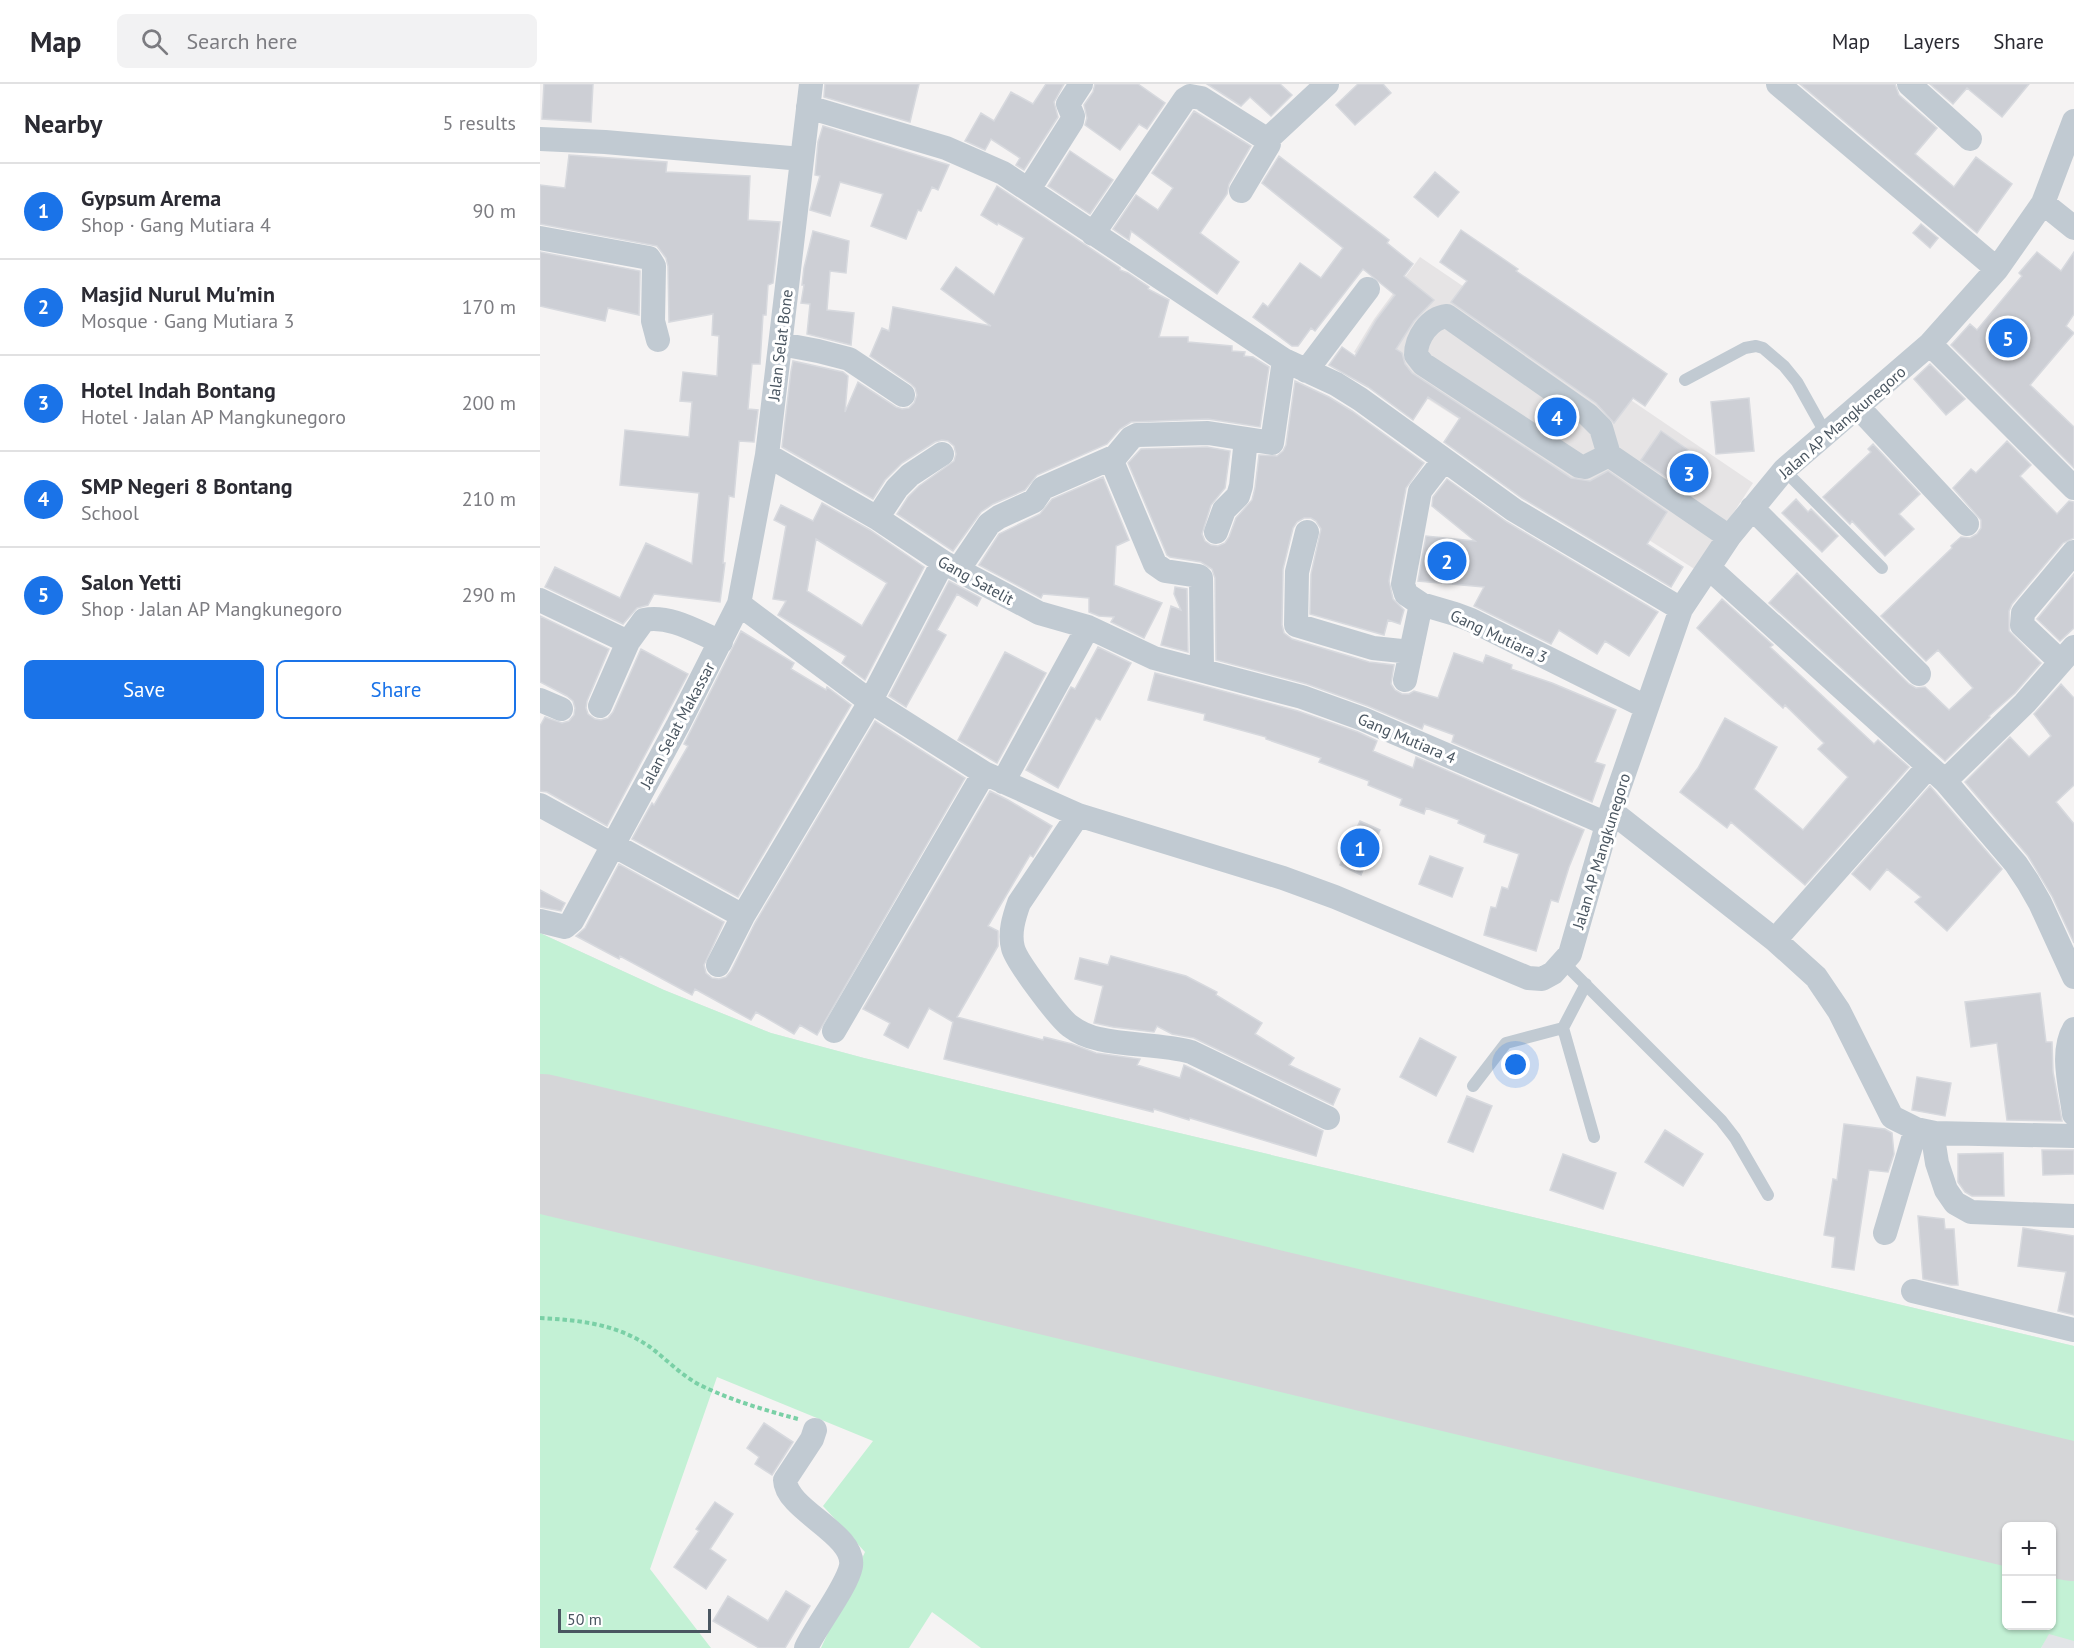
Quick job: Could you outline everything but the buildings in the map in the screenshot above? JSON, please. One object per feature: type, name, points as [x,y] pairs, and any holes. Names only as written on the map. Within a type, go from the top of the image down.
[{"type":"street","points":[[1029,189],[1072,122],[1073,116],[1068,104],[1081,84]]},
{"type":"street","points":[[1240,191],[1269,144],[1269,138],[1328,84]]},
{"type":"street","points":[[1778,84],[1997,269]]},
{"type":"street","points":[[1909,84],[1970,138]]},
{"type":"street","points":[[810,96],[984,163],[1029,189],[1284,360],[1348,390],[1514,510],[1681,609]]},
{"type":"street","name":"Jalan Selat Bone","points":[[739,604],[767,455],[810,96]]},
{"type":"street","points":[[1093,234],[1185,99],[1190,96],[1201,98],[1263,137],[1269,138]]},
{"type":"street","name":"Jalan AP Mangkunegoro","points":[[1564,963],[1570,954],[1609,818],[1681,609],[1729,537],[1784,470],[1930,344],[1997,269],[2043,203],[2074,121]]},
{"type":"street","points":[[540,139],[605,142],[802,159]]},
{"type":"street","points":[[2043,203],[2074,228]]},
{"type":"street","points":[[540,238],[649,258],[654,266],[653,321],[658,340]]},
{"type":"street","points":[[1306,371],[1368,288]]},
{"type":"street","points":[[1609,455],[1585,467],[1579,466],[1423,364],[1416,355],[1416,344],[1428,326],[1439,317],[1447,316],[1588,415],[1601,428],[1609,455],[1729,537]]},
{"type":"street","points":[[781,344],[849,359],[903,395]]},
{"type":"street","points":[[1930,344],[2074,488]]},
{"type":"street","points":[[718,965],[743,916],[950,566],[999,517],[1034,501],[1043,488],[1111,459],[1131,438],[1137,435],[1208,433],[1270,444],[1274,440],[1284,360]]},
{"type":"street","points":[[1858,408],[1967,524]]},
{"type":"street","points":[[1216,532],[1224,510],[1238,495],[1241,486],[1246,439]]},
{"type":"street","points":[[877,518],[897,488],[942,454]]},
{"type":"street","name":"Gang Satelit","points":[[767,455],[877,518],[950,566],[1039,613],[1088,627],[1154,658],[1202,669]]},
{"type":"street","points":[[1111,459],[1155,564],[1165,571],[1201,578],[1202,669]]},
{"type":"street","points":[[1405,680],[1421,603],[1406,594],[1403,584],[1420,490],[1444,460]]},
{"type":"street","points":[[1752,508],[1919,674]]},
{"type":"street","points":[[1306,532],[1298,563],[1294,616],[1296,625],[1373,648],[1411,652]]},
{"type":"street","points":[[1775,940],[1937,774],[2025,703],[2068,655],[2022,625],[2023,614],[2074,552]]},
{"type":"street","points":[[1709,568],[1937,774],[2016,864],[2040,903],[2074,977]]},
{"type":"street","points":[[540,600],[628,642]]},
{"type":"street","name":"Gang Mutiara 3","points":[[1421,603],[1471,620],[1646,707]]},
{"type":"street","points":[[739,604],[870,702],[993,778],[1078,815],[1283,878],[1335,897],[1528,978],[1542,979],[1564,963]]},
{"type":"street","name":"Jalan Selat Makassar","points":[[540,921],[560,928],[572,921],[739,604]]},
{"type":"street","points":[[600,706],[628,642],[644,620],[657,618],[671,621],[721,642]]},
{"type":"street","points":[[834,1031],[1088,627]]},
{"type":"street","name":"Gang Mutiara 4","points":[[1202,669],[1302,697],[1363,719],[1609,818],[1775,940],[1816,977],[1839,1011],[1892,1117],[1925,1131]]},
{"type":"street","points":[[540,805],[743,916]]},
{"type":"street","points":[[1078,815],[1019,903],[1011,932],[1013,948],[1019,962],[1068,1025],[1098,1039],[1176,1048],[1191,1052],[1328,1119]]},
{"type":"street","points":[[2074,1029],[2067,1053],[2074,1114]]},
{"type":"street","points":[[1925,1131],[2074,1136]]},
{"type":"street","points":[[1925,1131],[1934,1144],[1937,1163],[1946,1190],[1955,1203],[1971,1212],[2074,1216]]},
{"type":"street","points":[[1885,1233],[1925,1131]]},
{"type":"street","points":[[1912,1291],[2074,1330]]},
{"type":"street","points":[[806,1648],[847,1576],[851,1560],[835,1535],[790,1496],[785,1485],[785,1480],[812,1439],[815,1430]]},
{"type":"lane","points":[[1685,380],[1745,348],[1756,346],[1763,348],[1791,374],[1826,434]]},
{"type":"lane","points":[[1784,470],[1882,568]]},
{"type":"lane","points":[[1564,963],[1721,1120],[1735,1138],[1768,1195]]},
{"type":"lane","points":[[1586,984],[1563,1028],[1594,1137]]},
{"type":"lane","points":[[1473,1086],[1506,1043],[1563,1028]]},
{"type":"path","points":[[540,1318],[580,1320],[614,1329],[649,1347],[697,1383],[752,1407],[811,1423],[815,1430]]},
{"type":"shaded area","points":[[1420,257],[1753,483],[1696,570],[1354,352],[1374,319]]},
{"type":"shaded area","points":[[540,933],[664,990],[771,1033],[864,1058],[2074,1346],[2074,1648],[2041,1648],[2050,1630],[2056,1630],[2056,1522],[2002,1522],[2002,1623],[540,1313]]},
{"type":"green space","points":[[540,933],[664,990],[771,1033],[864,1058],[2074,1346],[2074,1476],[540,1106]]},
{"type":"green space","points":[[540,1180],[2002,1532],[2002,1630],[2056,1630],[2056,1545],[2074,1549],[2074,1641],[2049,1634],[2041,1648],[981,1648],[932,1612],[909,1648],[821,1648],[865,1552],[823,1506],[873,1441],[717,1377],[650,1569],[711,1648],[540,1648]]},
{"type":"runway","points":[[540,1143],[2074,1512]]},
{"type":"place","name":"Salon Yetti","points":[[2008,338]]},
{"type":"place","name":"SMP Negeri 8 Bontang","points":[[1557,417]]},
{"type":"place","name":"Hotel Indah Bontang","points":[[1689,473]]},
{"type":"place","name":"Masjid Nurul Mu'min","points":[[1447,561]]},
{"type":"place","name":"Gypsum Arema","points":[[1360,848]]}]
